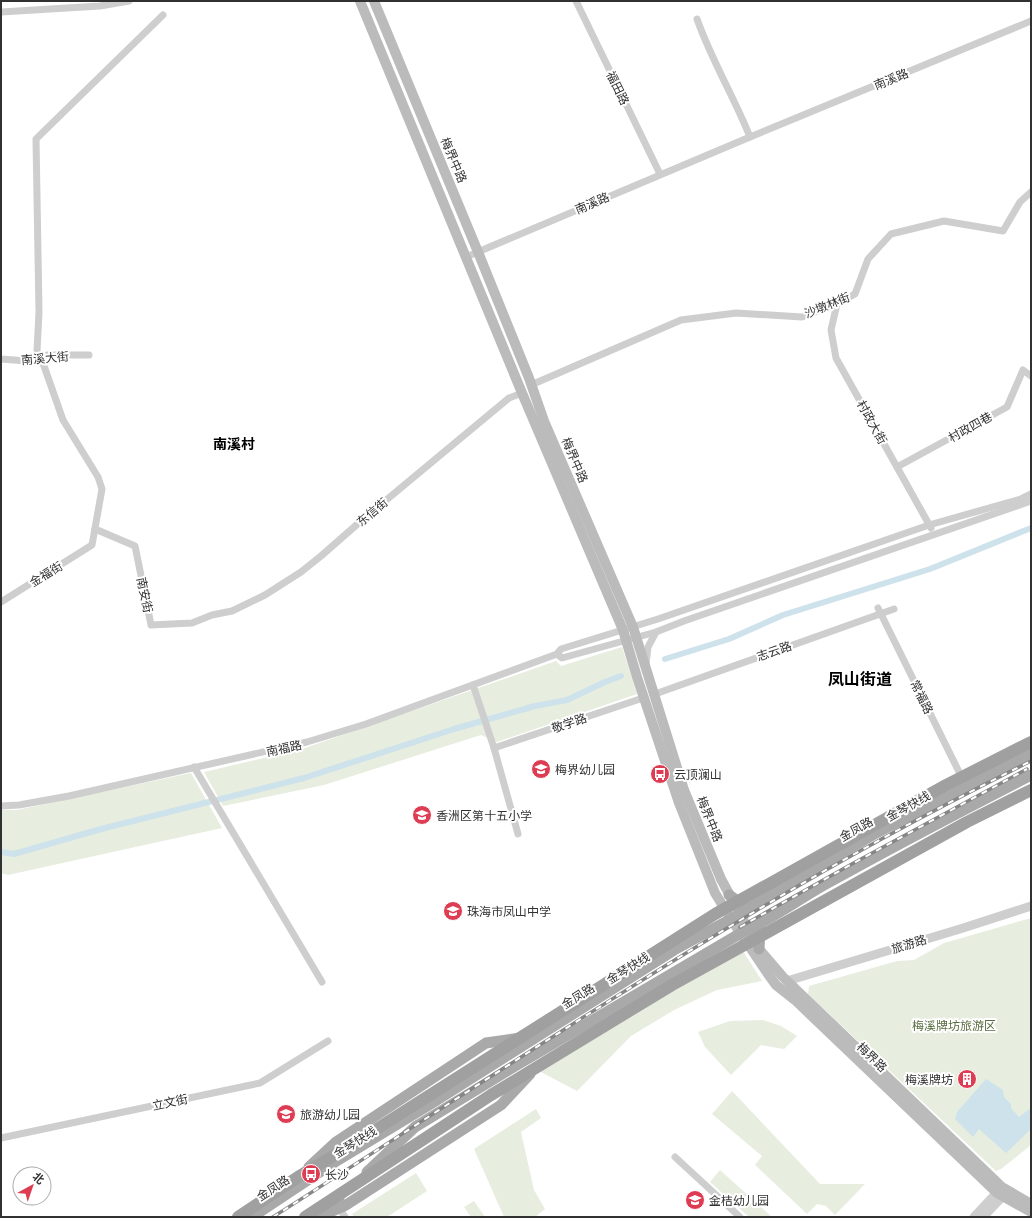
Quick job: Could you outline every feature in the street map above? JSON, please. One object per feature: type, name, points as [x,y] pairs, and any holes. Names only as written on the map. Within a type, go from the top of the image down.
[{"type":"highway","name":"金琴快线","points":[[238,1217],[298,1177],[345,1149],[715,914],[946,785],[1031,742]]},
{"type":"highway","points":[[305,1217],[509,1083],[672,985],[967,822],[1031,790]]},
{"type":"main road","name":"梅界中路","points":[[360,1],[522,393],[623,630],[679,803],[715,892],[735,916],[745,931]]},
{"type":"main road","name":"梅界中路","points":[[374,1],[478,252],[544,421],[634,627],[684,790],[729,895],[735,916]]},
{"type":"main road","name":"金凤路","points":[[252,1217],[338,1160],[432,1104],[674,950],[876,833],[1031,754]]},
{"type":"main road","points":[[320,1217],[415,1127],[564,1037],[745,931],[766,921],[844,874],[942,820],[1031,775]]},
{"type":"main road","points":[[729,895],[742,904],[754,904]]},
{"type":"main road","points":[[759,949],[760,929],[766,921]]},
{"type":"main road","points":[[745,931],[787,981],[1002,1192],[1031,1204]]},
{"type":"main road","name":"梅界路","points":[[745,931],[752,952],[776,984],[1002,1192],[1031,1212]]},
{"type":"main road","points":[[298,1177],[336,1142],[486,1043],[540,1034]]},
{"type":"main road","points":[[320,1217],[346,1205],[501,1105],[564,1037]]},
{"type":"street","points":[[1,12],[82,4],[100,6],[129,1]]},
{"type":"street","name":"福田路","points":[[576,1],[660,174]]},
{"type":"street","points":[[95,529],[102,489],[98,477],[64,420],[37,351],[39,312],[36,139],[163,15]]},
{"type":"street","points":[[697,18],[702,33],[740,112],[750,137]]},
{"type":"street","name":"南溪路","points":[[466,257],[660,174],[1031,21]]},
{"type":"street","name":"沙墩林街","points":[[531,385],[681,320],[736,313],[802,316],[837,304],[855,294],[868,259],[891,234],[944,221],[1003,231],[1020,202],[1031,192]]},
{"type":"street","name":"村政大街","points":[[837,304],[831,330],[836,358],[934,534]]},
{"type":"street","name":"南溪大街","points":[[1,359],[27,361],[47,355],[89,355]]},
{"type":"street","name":"村政四巷","points":[[897,467],[1007,407],[1023,370],[1031,376]]},
{"type":"street","name":"东信街","points":[[212,615],[232,611],[265,595],[300,572],[509,398],[522,393]]},
{"type":"street","points":[[1031,494],[1021,499],[929,525],[634,627],[561,649],[557,654],[562,658],[656,632],[1031,501]]},
{"type":"street","name":"金福街","points":[[1,602],[92,545],[95,529]]},
{"type":"street","name":"南安街","points":[[95,529],[135,546],[151,626],[192,624],[212,615]]},
{"type":"street","name":"志云路","points":[[655,694],[879,611],[894,610]]},
{"type":"street","name":"常福路","points":[[879,611],[966,786]]},
{"type":"street","points":[[646,664],[648,647],[656,632]]},
{"type":"street","name":"南福路","points":[[1,806],[18,805],[69,796],[307,742],[366,724],[557,654]]},
{"type":"street","points":[[473,685],[494,748],[518,834]]},
{"type":"street","name":"敬学路","points":[[494,748],[644,698]]},
{"type":"street","points":[[650,717],[661,713]]},
{"type":"street","points":[[194,767],[322,982]]},
{"type":"street","name":"旅游路","points":[[787,981],[980,923],[1031,906]]},
{"type":"street","name":"立文街","points":[[1,1138],[260,1083],[328,1041]]},
{"type":"street","points":[[675,1157],[740,1217]]},
{"type":"street","points":[[974,1217],[1002,1192]]},
{"type":"street","points":[[983,1217],[1002,1192]]},
{"type":"street","points":[[336,1202],[345,1217]]},
{"type":"green space","points":[[622,647],[637,694],[497,742],[481,735],[324,785],[223,806],[204,772],[302,749],[556,661],[561,666]]},
{"type":"green space","points":[[191,773],[222,828],[8,875],[1,873],[1,810],[17,810]]},
{"type":"green space","name":"梅溪牌坊旅游区","points":[[1031,918],[1031,1145],[1001,1169],[996,1171],[808,994],[809,986],[897,961],[914,960],[944,943]]},
{"type":"green space","points":[[741,948],[762,981],[717,990],[674,1010],[631,1036],[577,1091],[539,1071]]},
{"type":"green space","points":[[763,1020],[781,1026],[797,1036],[784,1049],[761,1045],[731,1075],[705,1047],[698,1032],[730,1021]]},
{"type":"green space","points":[[732,1091],[820,1184],[865,1184],[835,1215],[826,1206],[817,1204],[807,1214],[755,1165],[762,1156],[712,1114]]},
{"type":"green space","points":[[536,1109],[541,1118],[521,1132],[534,1190],[545,1209],[535,1217],[504,1217],[474,1149]]},
{"type":"green space","points":[[720,1170],[772,1217],[749,1217],[710,1182]]},
{"type":"green space","points":[[416,1173],[427,1191],[387,1217],[354,1217],[352,1214]]},
{"type":"green space","points":[[474,1201],[485,1217],[471,1217],[464,1207]]},
{"type":"water","points":[[986,1079],[1003,1090],[1004,1097],[1011,1104],[1011,1108],[1019,1117],[1031,1108],[1031,1129],[1006,1153],[979,1129],[973,1137],[955,1119],[957,1112]]},
{"type":"waterway","points":[[665,659],[729,639],[783,615],[930,569],[1031,528]]},
{"type":"waterway","points":[[1,852],[14,854],[101,829],[304,778],[454,729],[535,706],[567,700],[621,676]]},
{"type":"railway","points":[[273,1217],[572,1024],[754,912],[891,834],[1031,761]]},
{"type":"railway","points":[[740,927],[850,865],[1027,769]]},
{"type":"place","name":"梅界幼儿园","points":[[541,769]]},
{"type":"place","name":"云顶澜山","points":[[660,774]]},
{"type":"place","name":"香洲区第十五小学","points":[[422,815]]},
{"type":"place","name":"珠海市凤山中学","points":[[453,911]]},
{"type":"place","name":"梅溪牌坊","points":[[967,1079]]},
{"type":"place","name":"旅游幼儿园","points":[[286,1114]]},
{"type":"place","name":"长沙","points":[[311,1174]]},
{"type":"place","name":"金桔幼儿园","points":[[695,1200]]},
{"type":"district","name":"南溪村","points":[[234,443]]},
{"type":"district","name":"凤山街道","points":[[860,679]]}]
